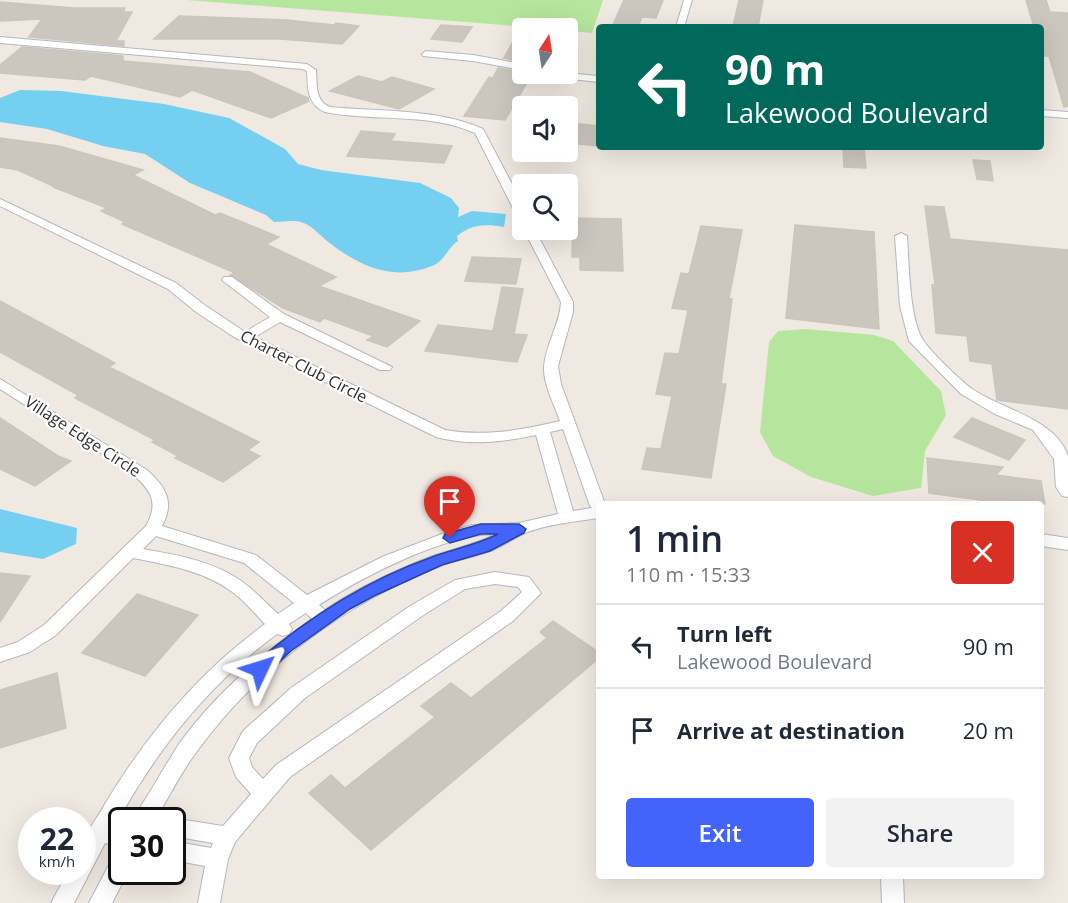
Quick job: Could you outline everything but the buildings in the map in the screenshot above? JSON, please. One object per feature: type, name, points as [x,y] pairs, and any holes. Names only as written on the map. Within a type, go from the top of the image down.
[{"type":"street","points":[[681,24],[687,0]]},
{"type":"street","points":[[0,40],[304,66],[311,70],[314,95],[319,106],[328,110],[445,121],[472,126],[479,131],[512,195]]},
{"type":"street","points":[[426,54],[473,58],[512,65]]},
{"type":"street","points":[[578,77],[596,80]]},
{"type":"street","points":[[1044,113],[1068,115]]},
{"type":"street","name":"Charter Club Circle","points":[[0,202],[172,286],[207,313],[245,337],[441,434],[461,439],[483,440],[527,434],[568,423]]},
{"type":"street","points":[[901,236],[906,306],[916,341],[966,391],[1000,411],[1038,427],[1054,445],[1062,459],[1064,487],[1068,492]]},
{"type":"street","points":[[535,240],[567,302],[567,312],[551,370],[596,501]]},
{"type":"street","points":[[228,280],[279,317],[385,367]]},
{"type":"street","points":[[245,337],[279,317]]},
{"type":"street","name":"Village Edge Circle","points":[[0,383],[130,464],[149,479],[158,494],[161,512],[153,529]]},
{"type":"street","points":[[542,430],[567,517]]},
{"type":"street","points":[[149,807],[187,749],[226,702],[296,639],[324,619],[369,592],[437,561],[485,547],[519,529],[567,517],[596,513]]},
{"type":"street","points":[[0,655],[24,647],[50,630],[153,529],[250,559],[308,603],[324,619]]},
{"type":"street","points":[[96,842],[147,756],[173,722],[233,659],[276,624],[308,603],[366,571],[435,542],[481,529],[519,529]]},
{"type":"street","points":[[1044,540],[1068,544]]},
{"type":"street","points":[[198,567],[217,547]]},
{"type":"street","points":[[129,552],[198,567],[236,585],[276,624],[296,639]]},
{"type":"street","points":[[209,903],[217,859],[227,836],[283,771],[507,615],[532,593],[523,581],[495,578],[461,584],[416,611],[298,693],[250,737],[239,758],[243,771],[263,793]]},
{"type":"street","points":[[186,829],[227,836]]},
{"type":"street","points":[[186,853],[217,859]]},
{"type":"street","points":[[892,879],[893,903]]},
{"type":"street","points":[[62,903],[72,885]]},
{"type":"street","points":[[100,903],[110,885]]},
{"type":"green space","points":[[187,0],[603,0],[592,33],[578,32],[578,18],[512,18],[512,26]]},
{"type":"green space","points":[[806,329],[874,335],[893,341],[941,391],[946,415],[925,451],[921,488],[873,496],[811,477],[773,456],[760,432],[769,342],[778,331]]},
{"type":"water","points":[[20,90],[61,91],[164,104],[229,118],[285,149],[298,164],[321,170],[420,183],[451,198],[459,208],[458,217],[472,211],[506,214],[504,227],[491,225],[468,229],[457,236],[458,241],[436,264],[417,271],[390,272],[376,269],[351,258],[304,223],[274,222],[266,215],[190,183],[145,154],[103,146],[47,129],[0,122],[0,98]]},
{"type":"water","points":[[0,509],[77,528],[76,544],[43,559],[0,552]]},
{"type":"route","points":[[260,669],[285,647],[345,605],[369,592],[437,561],[485,547],[519,529],[481,529],[450,538]]}]
